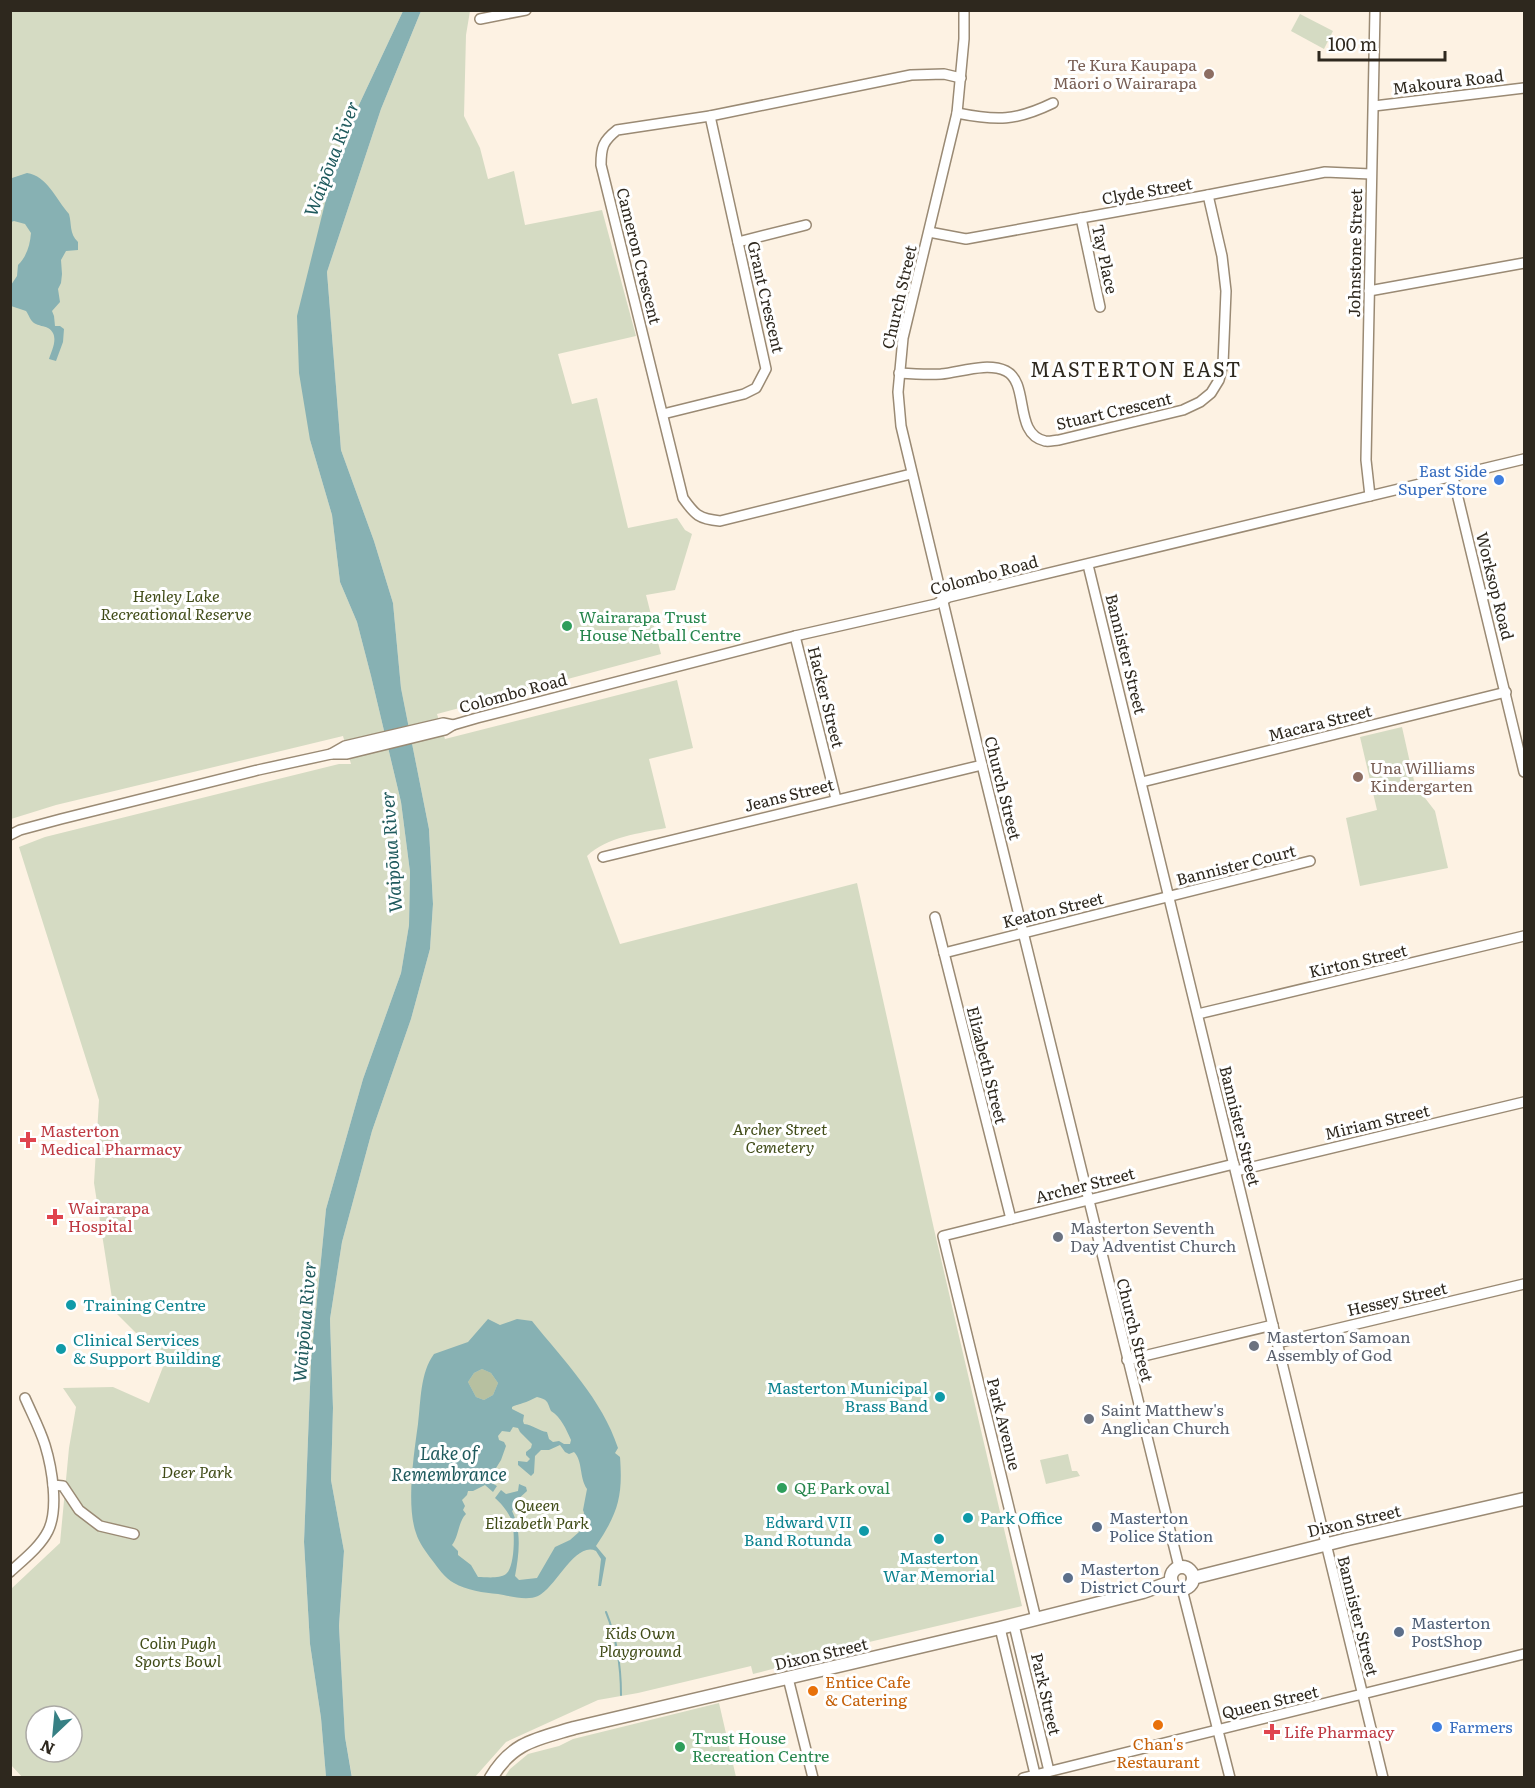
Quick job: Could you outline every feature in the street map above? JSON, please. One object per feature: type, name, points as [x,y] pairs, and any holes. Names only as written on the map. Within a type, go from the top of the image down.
[{"type":"main road","name":"Dixon Street","points":[[1193,1578],[1524,1499]]},
{"type":"main road","points":[[1179,1568],[1187,1569],[1193,1578],[1190,1586],[1177,1586],[1172,1573],[1179,1568]]},
{"type":"main road","name":"Dixon Street","points":[[491,1778],[507,1756],[517,1748],[533,1740],[574,1728],[1014,1625],[1143,1592],[1177,1586]]},
{"type":"street","points":[[480,19],[526,10]]},
{"type":"street","name":"Church Street","points":[[964,10],[964,39],[957,113],[903,338],[899,373],[901,426],[1179,1568]]},
{"type":"street","name":"Johnstone Street","points":[[1370,496],[1366,460],[1375,10]]},
{"type":"street","name":"Cameron Crescent","points":[[911,474],[720,521],[706,519],[693,513],[683,498],[601,165],[601,149],[607,138],[617,130],[710,116],[911,75],[944,74],[961,78]]},
{"type":"street","name":"Makoura Road","points":[[1374,106],[1524,88]]},
{"type":"street","points":[[957,113],[1000,119],[1023,115],[1053,103]]},
{"type":"street","name":"Grant Crescent","points":[[663,414],[744,394],[756,388],[766,369],[710,116]]},
{"type":"street","name":"Clyde Street","points":[[929,232],[966,239],[1325,172],[1371,174]]},
{"type":"street","name":"Stuart Crescent","points":[[899,373],[939,374],[985,368],[997,368],[1009,372],[1016,382],[1027,425],[1034,436],[1045,441],[1059,440],[1183,410],[1200,402],[1211,393],[1219,380],[1223,364],[1226,291],[1222,256],[1208,195]]},
{"type":"street","name":"Tay Place","points":[[1081,218],[1100,307]]},
{"type":"street","points":[[738,242],[806,225]]},
{"type":"street","points":[[1369,291],[1524,262]]},
{"type":"street","name":"Colombo Road","points":[[10,835],[61,819],[447,726],[795,636],[936,604],[962,594],[1524,459]]},
{"type":"street","name":"Worksop Road","points":[[1453,477],[1506,692],[1520,731],[1524,772]]},
{"type":"street","name":"Bannister Street","points":[[1088,565],[1383,1778]]},
{"type":"street","name":"Hacker Street","points":[[795,636],[836,799]]},
{"type":"street","name":"Macara Street","points":[[1142,782],[1506,692]]},
{"type":"street","name":"Jeans Street","points":[[603,856],[982,765]]},
{"type":"street","name":"Bannister Court","points":[[1170,897],[1310,861]]},
{"type":"street","name":"Keaton Street","points":[[944,953],[1170,897]]},
{"type":"street","name":"Elizabeth Street","points":[[935,918],[1011,1219]]},
{"type":"street","name":"Kirton Street","points":[[1198,1014],[1524,936]]},
{"type":"street","name":"Miriam Street","points":[[1235,1167],[1524,1102]]},
{"type":"street","name":"Archer Street","points":[[943,1236],[1235,1167]]},
{"type":"street","name":"Park Avenue","points":[[943,1236],[1036,1619]]},
{"type":"street","name":"Hessey Street","points":[[1277,1343],[1524,1284]]},
{"type":"street","points":[[1127,1360],[1273,1325]]},
{"type":"street","points":[[10,1572],[48,1532],[52,1516],[53,1485],[45,1445],[25,1398]]},
{"type":"street","points":[[53,1485],[63,1486],[79,1510],[100,1526],[134,1534]]},
{"type":"street","points":[[1177,1586],[1230,1778]]},
{"type":"street","name":"Park Street","points":[[1014,1625],[1049,1771]]},
{"type":"street","name":"Park Street","points":[[1000,1628],[1035,1774]]},
{"type":"street","name":"Queen Street","points":[[1023,1778],[1524,1654]]},
{"type":"street","points":[[788,1678],[813,1778]]},
{"type":"green space","points":[[11,11],[403,11],[357,109],[328,191],[319,232],[310,440],[332,515],[340,582],[357,622],[401,802],[410,872],[409,925],[401,973],[363,1079],[326,1209],[311,1361],[304,1542],[310,1644],[321,1718],[326,1777],[23,1778],[11,1765],[11,1589],[60,1543],[69,1448],[76,1407],[63,1388],[113,1387],[149,1403],[168,1354],[140,1337],[114,1311],[94,1183],[99,1100],[19,847],[45,837],[339,764],[351,764],[343,736],[56,805],[11,819]]},
{"type":"green space","points":[[421,11],[470,11],[466,35],[464,116],[480,148],[488,179],[514,171],[525,225],[602,210],[636,336],[558,354],[572,404],[597,398],[628,528],[677,518],[685,530],[692,534],[675,590],[646,595],[661,654],[437,714],[445,739],[677,680],[693,748],[649,759],[666,828],[614,840],[587,856],[620,944],[857,883],[934,1229],[1022,1606],[780,1663],[776,1668],[753,1674],[751,1666],[638,1693],[598,1700],[506,1742],[475,1777],[352,1777],[345,1737],[339,1626],[344,1551],[331,1480],[333,1408],[330,1319],[342,1242],[372,1131],[411,1019],[430,949],[433,904],[429,829],[401,688],[393,603],[374,541],[341,450],[327,272],[381,109]]},
{"type":"green space","points":[[1300,14],[1333,31],[1324,49],[1291,31]]},
{"type":"green space","points":[[1402,727],[1415,785],[1435,811],[1448,868],[1360,886],[1346,818],[1377,810],[1360,737]]},
{"type":"green space","points":[[482,1369],[491,1373],[498,1383],[493,1395],[484,1400],[476,1397],[468,1382],[474,1373]]},
{"type":"green space","points":[[1068,1454],[1072,1471],[1077,1471],[1080,1476],[1046,1484],[1040,1460]]},
{"type":"green space","points":[[719,1703],[736,1777],[504,1778],[510,1769],[528,1754],[559,1746],[573,1739]]},
{"type":"water","points":[[403,11],[421,11],[381,109],[327,272],[341,450],[374,541],[393,603],[401,688],[429,829],[433,904],[430,949],[411,1019],[372,1131],[342,1242],[330,1319],[333,1408],[331,1480],[344,1551],[339,1626],[345,1737],[352,1778],[326,1777],[321,1718],[310,1644],[304,1542],[311,1361],[326,1209],[363,1079],[401,973],[409,925],[410,872],[401,802],[357,622],[340,582],[332,515],[310,440],[299,373],[297,316],[328,191],[357,109]]},
{"type":"water","points":[[27,173],[46,183],[55,195],[69,214],[72,232],[78,242],[78,250],[66,251],[61,260],[62,274],[58,289],[60,302],[52,311],[55,326],[64,329],[63,342],[56,361],[49,359],[54,343],[52,331],[34,323],[26,311],[11,306],[11,285],[17,276],[18,265],[28,250],[31,233],[25,224],[11,222],[11,177]]},
{"type":"water","name":"Lake of Remembrance","points":[[488,1319],[500,1325],[517,1319],[532,1321],[581,1381],[602,1413],[618,1448],[615,1453],[620,1457],[621,1483],[614,1514],[596,1546],[606,1558],[601,1586],[598,1586],[601,1559],[596,1551],[588,1550],[573,1559],[552,1584],[538,1596],[523,1598],[475,1591],[454,1583],[448,1578],[421,1544],[413,1521],[411,1494],[424,1378],[434,1354],[468,1342]],"holes":[[[482,1369],[491,1373],[498,1383],[493,1395],[484,1400],[476,1397],[468,1382],[474,1373]],[[537,1397],[547,1401],[551,1411],[565,1428],[571,1440],[570,1444],[553,1442],[549,1439],[547,1432],[524,1424],[524,1415],[512,1407]],[[513,1427],[518,1428],[532,1444],[526,1452],[530,1459],[527,1462],[518,1461],[518,1465],[531,1476],[534,1473],[535,1456],[541,1450],[549,1450],[560,1445],[565,1452],[569,1454],[574,1452],[579,1460],[587,1489],[584,1513],[579,1532],[570,1540],[555,1547],[537,1578],[519,1580],[515,1576],[518,1535],[512,1511],[515,1508],[515,1502],[527,1491],[526,1487],[519,1484],[518,1491],[506,1494],[501,1490],[495,1498],[505,1508],[512,1521],[513,1557],[509,1570],[503,1576],[478,1577],[471,1565],[458,1555],[458,1551],[452,1545],[466,1514],[462,1500],[468,1491],[485,1485],[493,1492],[497,1486],[488,1481],[501,1460],[506,1446],[498,1436],[502,1431],[510,1432]]]},
{"type":"waterway","points":[[606,1612],[618,1653],[621,1695]]},
{"type":"place","name":"Te Kura Kaupapa Māori o Wairarapa","points":[[1209,74]]},
{"type":"place","name":"East Side Super Store","points":[[1499,480]]},
{"type":"place","name":"Wairarapa Trust House Netball Centre","points":[[567,626]]},
{"type":"place","name":"Una Williams Kindergarten","points":[[1358,777]]},
{"type":"place","name":"Masterton Medical Pharmacy","points":[[28,1140]]},
{"type":"place","name":"Wairarapa Hospital","points":[[55,1217]]},
{"type":"place","name":"Masterton Seventh Day Adventist Church","points":[[1058,1237]]},
{"type":"place","name":"Training Centre","points":[[71,1305]]},
{"type":"place","name":"Masterton Samoan Assembly of God","points":[[1254,1346]]},
{"type":"place","name":"Clinical Services & Support Building","points":[[61,1349]]},
{"type":"place","name":"Masterton Municipal Brass Band","points":[[940,1397]]},
{"type":"place","name":"Saint Matthew's Anglican Church","points":[[1089,1419]]},
{"type":"place","name":"QE Park oval","points":[[782,1488]]},
{"type":"place","name":"Park Office","points":[[968,1518]]},
{"type":"place","name":"Masterton Police Station","points":[[1097,1527]]},
{"type":"place","name":"Edward VII Band Rotunda","points":[[864,1531]]},
{"type":"place","name":"Masterton War Memorial","points":[[939,1539]]},
{"type":"place","name":"Masterton District Court","points":[[1068,1578]]},
{"type":"place","name":"Masterton PostShop","points":[[1399,1632]]},
{"type":"place","name":"Entice Cafe & Catering","points":[[813,1691]]},
{"type":"place","name":"Chan's Restaurant","points":[[1158,1725]]},
{"type":"place","name":"Farmers","points":[[1437,1727]]},
{"type":"place","name":"Life Pharmacy","points":[[1272,1732]]},
{"type":"place","name":"Trust House Recreation Centre","points":[[680,1747]]},
{"type":"district","name":"MASTERTON EAST","points":[[1136,370]]},
{"type":"water label","name":"Waipōua River","points":[[332,159]]},
{"type":"water label","name":"Waipōua River","points":[[392,852]]},
{"type":"water label","name":"Waipōua River","points":[[305,1322]]},
{"type":"park label","name":"Henley Lake Recreational Reserve","points":[[176,605]]},
{"type":"park label","name":"Archer Street Cemetery","points":[[780,1138]]},
{"type":"park label","name":"Deer Park","points":[[197,1472]]},
{"type":"park label","name":"Queen Elizabeth Park","points":[[537,1514]]},
{"type":"park label","name":"Kids Own Playground","points":[[640,1642]]},
{"type":"park label","name":"Colin Pugh Sports Bowl","points":[[178,1652]]}]
